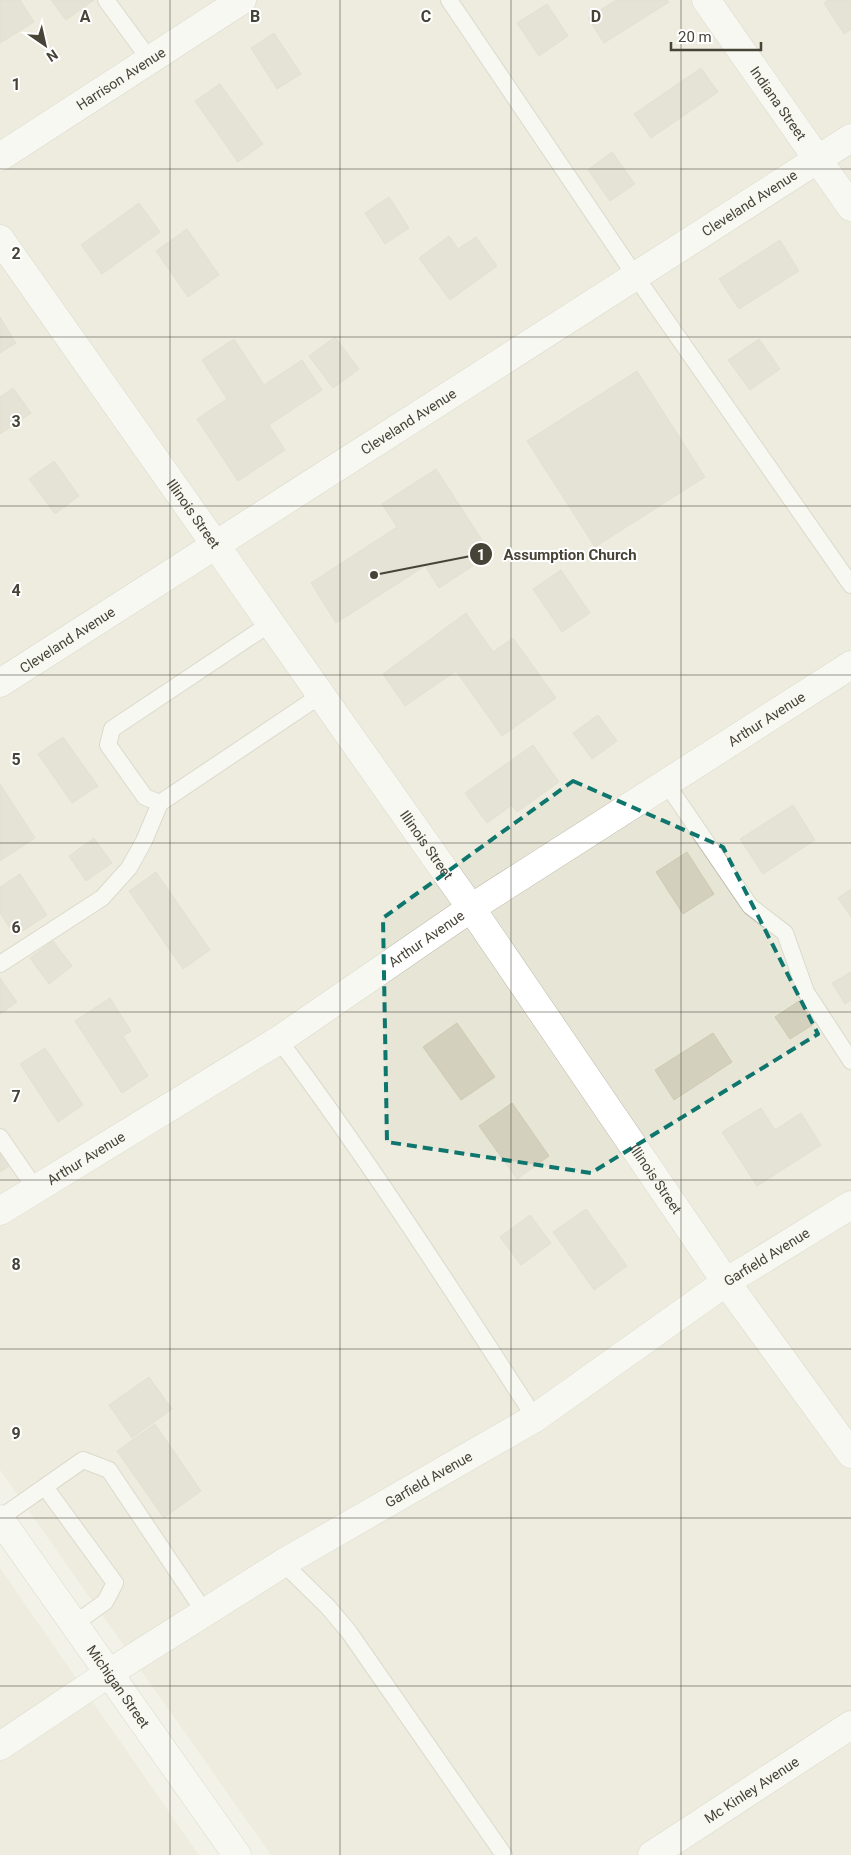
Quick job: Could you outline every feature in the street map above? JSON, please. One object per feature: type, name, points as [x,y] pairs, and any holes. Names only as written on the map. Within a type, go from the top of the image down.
[{"type":"street","name":"Harrison Avenue","points":[[0,157],[242,0]]},
{"type":"street","name":"Indiana Street","points":[[706,0],[851,207]]},
{"type":"street","name":"Cleveland Avenue","points":[[0,683],[217,546],[851,138]]},
{"type":"street","name":"Illinois Street","points":[[0,239],[471,908],[726,1282],[851,1454]]},
{"type":"street","name":"Arthur Avenue","points":[[0,1211],[279,1040],[471,908],[851,665]]},
{"type":"street","name":"Garfield Avenue","points":[[0,1746],[109,1673],[283,1563],[535,1418],[726,1282],[851,1205]]},
{"type":"street","name":"Michigan Street","points":[[0,1518],[237,1855]]},
{"type":"street","name":"Mc Kinley Avenue","points":[[652,1855],[851,1725]]},
{"type":"lane","points":[[106,0],[150,60]]},
{"type":"lane","points":[[449,0],[636,277],[851,584]]},
{"type":"lane","points":[[160,803],[145,797],[108,745],[112,729],[271,623]]},
{"type":"lane","points":[[0,964],[102,898],[129,868],[144,841],[160,803],[321,695]]},
{"type":"lane","points":[[666,783],[750,906],[785,933],[806,992],[851,1061]]},
{"type":"lane","points":[[279,1040],[332,1110],[407,1221],[535,1418]]},
{"type":"lane","points":[[0,1137],[35,1188]]},
{"type":"lane","points":[[0,1518],[83,1460],[109,1470],[205,1613]]},
{"type":"lane","points":[[45,1487],[115,1583],[105,1602],[74,1624]]},
{"type":"lane","points":[[283,1563],[328,1607],[349,1632],[504,1855]]},
{"type":"highlighted area","points":[[573,781],[723,847],[818,1034],[591,1173],[387,1142],[383,918]]},
{"type":"shaded area","points":[[0,0],[851,0],[851,1855],[271,1855],[0,1470]]},
{"type":"shaded area","points":[[0,1568],[199,1855],[0,1855]]},
{"type":"building","points":[[0,0],[20,0],[34,22],[0,43]]},
{"type":"building","points":[[51,0],[94,0],[66,20]]},
{"type":"building","points":[[616,0],[667,0],[669,2],[604,43],[588,18]]},
{"type":"building","points":[[828,0],[851,0],[851,29],[844,34],[824,3]]},
{"type":"building","points":[[547,4],[568,36],[539,56],[517,23]]},
{"type":"building","points":[[274,33],[301,74],[277,89],[251,48]]},
{"type":"building","points":[[701,68],[718,92],[651,138],[634,114]]},
{"type":"building","points":[[220,84],[263,144],[238,162],[195,101]]},
{"type":"building","points":[[612,152],[635,184],[610,201],[588,170]]},
{"type":"building","points":[[389,197],[409,228],[385,244],[365,213]]},
{"type":"building","points":[[139,203],[160,232],[102,274],[81,245]]},
{"type":"building","points":[[187,229],[219,275],[188,297],[156,251]]},
{"type":"building","points":[[449,236],[458,249],[476,237],[497,266],[450,300],[419,258]]},
{"type":"building","points":[[780,240],[799,271],[739,309],[719,279]]},
{"type":"building","points":[[0,317],[16,343],[0,353]]},
{"type":"building","points":[[335,337],[359,369],[333,388],[309,356]]},
{"type":"building","points":[[234,339],[264,385],[302,360],[322,390],[269,425],[285,450],[238,481],[197,419],[227,399],[202,360]]},
{"type":"building","points":[[759,339],[780,369],[750,390],[728,360]]},
{"type":"building","points":[[637,371],[705,477],[595,547],[527,441]]},
{"type":"building","points":[[13,388],[31,413],[0,434],[0,397]]},
{"type":"building","points":[[54,461],[79,496],[55,514],[29,479]]},
{"type":"building","points":[[436,469],[491,554],[439,588],[425,566],[336,623],[311,583],[397,527],[382,504]]},
{"type":"building","points":[[561,570],[590,613],[562,632],[533,589]]},
{"type":"building","points":[[466,613],[493,652],[513,638],[556,698],[502,736],[456,671],[405,706],[383,674]]},
{"type":"building","points":[[598,715],[617,741],[592,759],[573,733]]},
{"type":"building","points":[[63,737],[98,786],[72,803],[38,754]]},
{"type":"building","points":[[533,745],[559,782],[517,812],[512,805],[487,823],[465,793]]},
{"type":"building","points":[[0,784],[35,838],[0,861]]},
{"type":"building","points":[[793,805],[815,840],[763,874],[740,839]]},
{"type":"building","points":[[94,838],[112,863],[86,881],[69,856]]},
{"type":"building","points":[[687,852],[714,894],[683,914],[656,872]]},
{"type":"building","points":[[156,872],[210,950],[183,969],[129,891]]},
{"type":"building","points":[[20,874],[47,915],[15,936],[0,913],[0,887]]},
{"type":"building","points":[[851,889],[851,917],[838,898]]},
{"type":"building","points":[[53,941],[72,966],[49,984],[30,958]]},
{"type":"building","points":[[851,972],[851,1000],[845,1004],[832,983]]},
{"type":"building","points":[[0,978],[17,1002],[0,1014]]},
{"type":"building","points":[[110,998],[131,1031],[123,1036],[148,1076],[122,1093],[75,1021]]},
{"type":"building","points":[[799,1001],[814,1024],[790,1039],[775,1017]]},
{"type":"building","points":[[457,1023],[495,1077],[461,1100],[423,1047]]},
{"type":"building","points":[[713,1033],[732,1062],[674,1100],[655,1070]]},
{"type":"building","points":[[45,1048],[83,1105],[58,1122],[20,1064]]},
{"type":"building","points":[[512,1103],[549,1156],[517,1179],[479,1126]]},
{"type":"building","points":[[761,1108],[775,1130],[801,1113],[821,1145],[757,1186],[722,1132]]},
{"type":"building","points":[[0,1131],[19,1160],[0,1172]]},
{"type":"building","points":[[586,1209],[627,1266],[594,1290],[553,1232]]},
{"type":"building","points":[[530,1215],[551,1243],[521,1265],[500,1237]]},
{"type":"building","points":[[149,1377],[172,1409],[132,1438],[109,1405]]},
{"type":"building","points":[[155,1424],[201,1491],[164,1518],[117,1451]]},
{"type":"place","name":"Assumption Church","points":[[374,575]]}]
